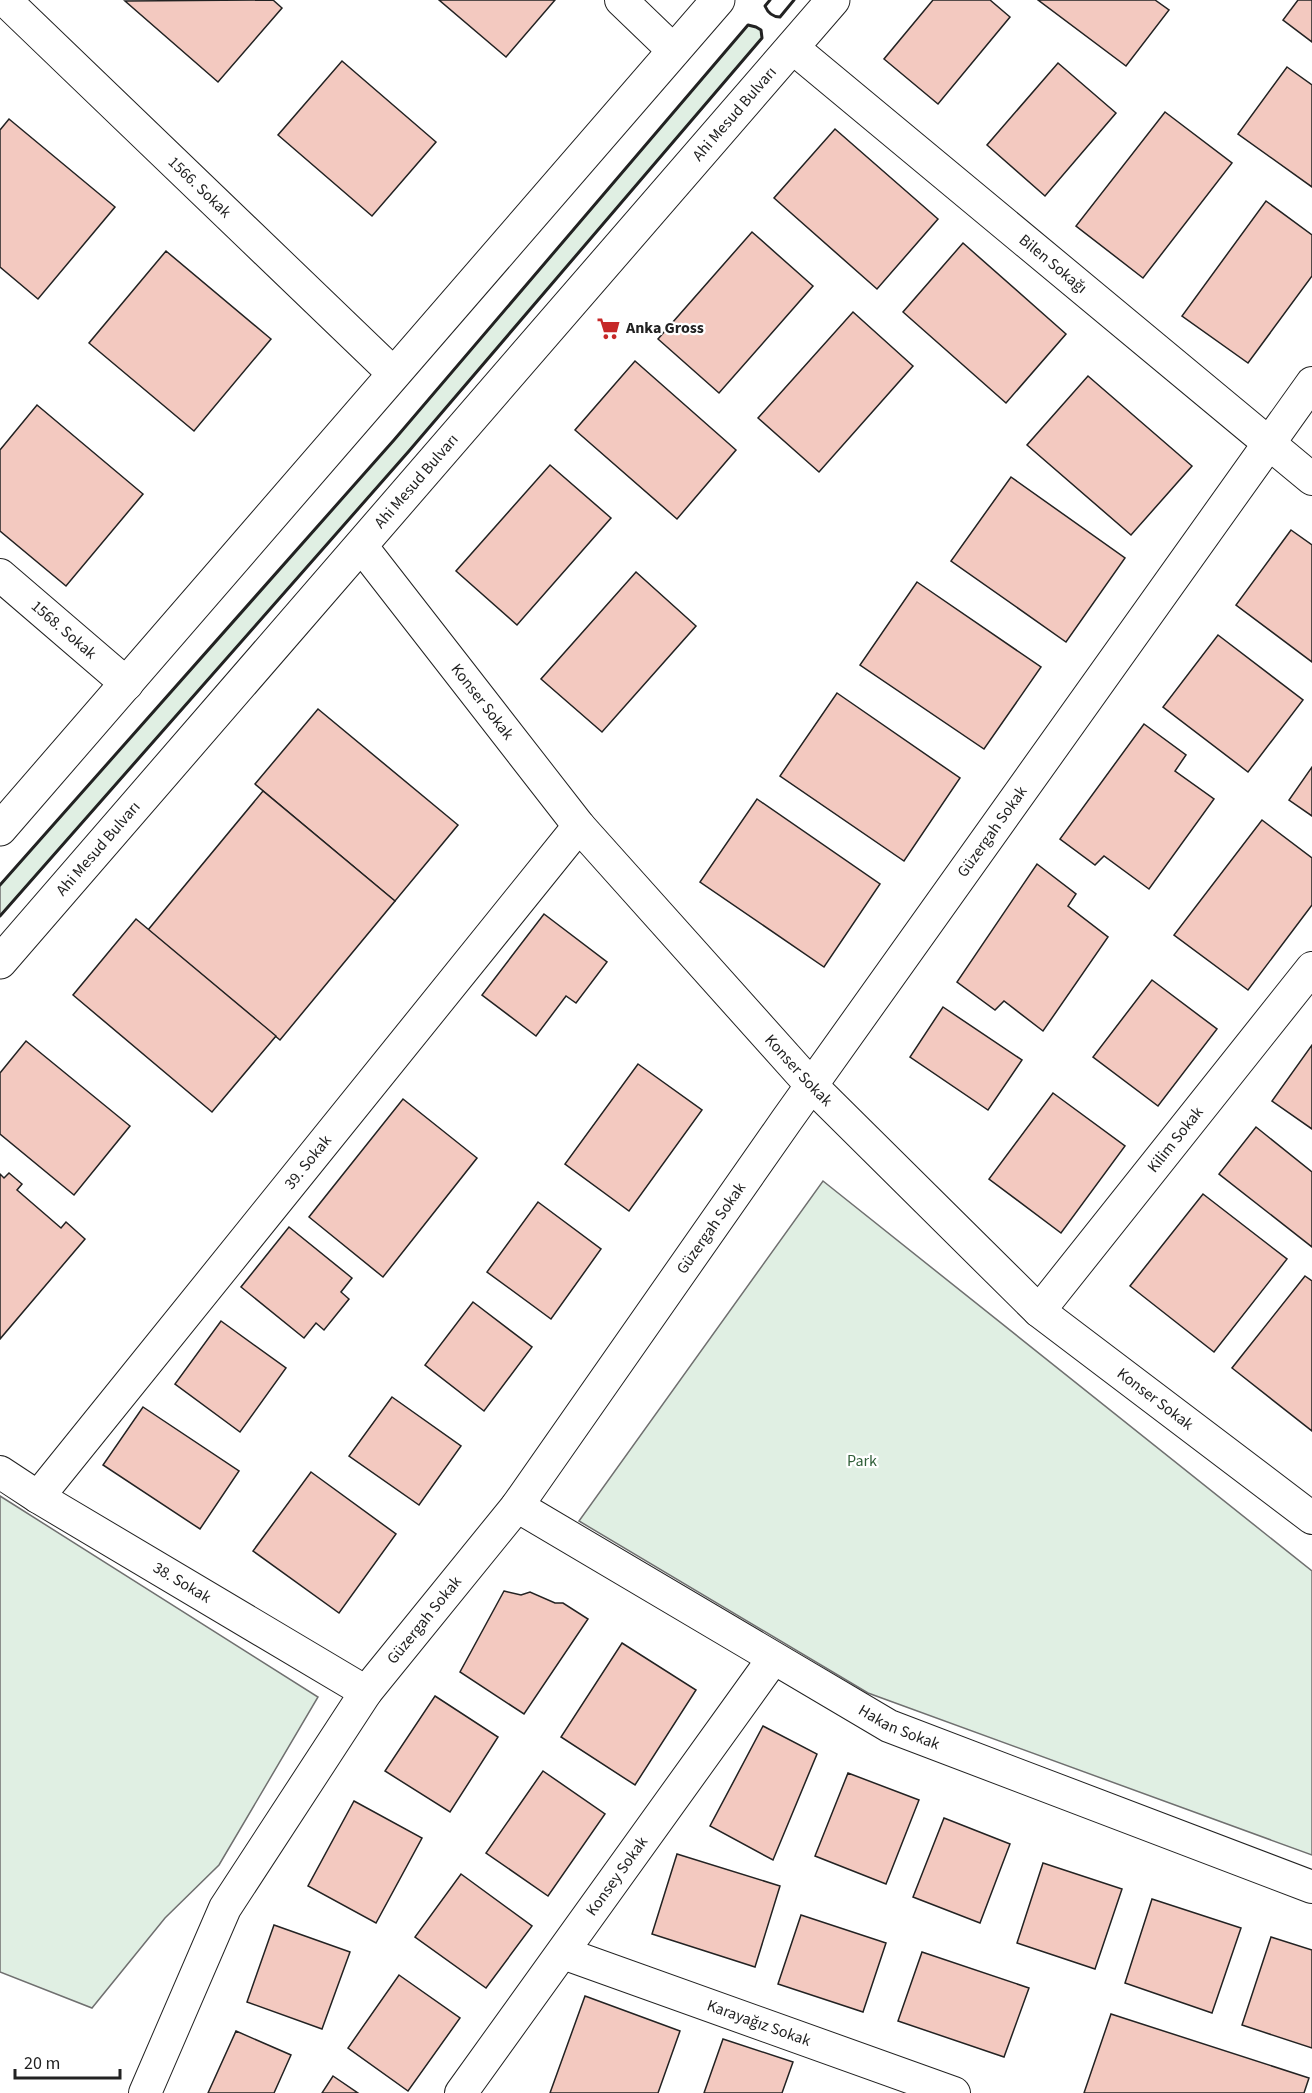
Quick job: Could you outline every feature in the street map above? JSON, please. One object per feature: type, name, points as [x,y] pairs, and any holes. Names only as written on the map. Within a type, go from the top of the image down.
[{"type":"main road","points":[[0,829],[718,0]]},
{"type":"main road","name":"Ahi Mesud Bulvarı","points":[[0,962],[362,547],[833,0]]},
{"type":"street","name":"1566. Sokak","points":[[5,0],[394,374]]},
{"type":"street","points":[[621,0],[674,51]]},
{"type":"street","name":"Bilen Sokağı","points":[[792,48],[1312,479]]},
{"type":"street","name":"Güzergah Sokak","points":[[145,2093],[225,1908],[366,1692],[517,1506],[811,1086],[1312,383]]},
{"type":"street","name":"Konser Sokak","points":[[362,547],[579,826],[811,1086],[1039,1311],[1311,1516]]},
{"type":"street","name":"1568. Sokak","points":[[0,575],[127,684]]},
{"type":"street","name":"39. Sokak","points":[[38,1497],[579,826]]},
{"type":"street","name":"Kilim Sokak","points":[[1039,1311],[1312,968]]},
{"type":"street","name":"38. Sokak","points":[[0,1472],[38,1497],[366,1692]]},
{"type":"street","name":"Hakan Sokak","points":[[517,1506],[889,1726],[1312,1887]]},
{"type":"street","name":"Konsey Sokak","points":[[461,2093],[774,1659]]},
{"type":"street","name":"Karayağız Sokak","points":[[563,1953],[954,2093]]},
{"type":"green space","points":[[748,25],[761,30],[762,38],[409,451],[0,916],[0,885],[394,440]]},
{"type":"green space","name":"Park","points":[[823,1181],[1312,1571],[1312,1855],[868,1693],[579,1521]]},
{"type":"green space","points":[[0,1496],[318,1697],[219,1865],[165,1918],[92,2008],[0,1972]]},
{"type":"building","points":[[273,0],[282,8],[218,82],[125,1]]},
{"type":"building","points":[[439,0],[555,0],[506,57]]},
{"type":"building","points":[[933,0],[990,0],[1010,17],[938,104],[884,59]]},
{"type":"building","points":[[1038,0],[1155,0],[1169,10],[1126,66]]},
{"type":"building","points":[[1298,0],[1312,0],[1312,42],[1283,20]]},
{"type":"building","points":[[342,61],[436,142],[372,216],[278,135]]},
{"type":"building","points":[[1058,63],[1116,113],[1045,196],[987,145]]},
{"type":"building","points":[[1287,67],[1312,85],[1312,187],[1238,134]]},
{"type":"building","points":[[1165,112],[1232,163],[1143,278],[1076,226]]},
{"type":"building","points":[[9,119],[115,207],[38,299],[0,267],[0,130]]},
{"type":"building","points":[[835,129],[938,219],[877,289],[774,198]]},
{"type":"building","points":[[1266,201],[1312,235],[1312,276],[1248,363],[1182,316]]},
{"type":"building","points":[[752,232],[813,286],[719,393],[658,339]]},
{"type":"building","points":[[963,243],[1066,334],[1006,403],[903,312]]},
{"type":"building","points":[[166,251],[271,339],[194,431],[89,343]]},
{"type":"building","points":[[853,312],[913,366],[819,472],[758,418]]},
{"type":"building","points":[[635,361],[736,450],[677,519],[575,430]]},
{"type":"building","points":[[1088,376],[1192,466],[1131,535],[1027,445]]},
{"type":"building","points":[[37,405],[143,494],[66,586],[0,531],[0,450]]},
{"type":"building","points":[[550,465],[611,518],[517,625],[456,571]]},
{"type":"building","points":[[1011,477],[1125,558],[1066,642],[951,561]]},
{"type":"building","points":[[1291,530],[1312,545],[1312,662],[1236,605]]},
{"type":"building","points":[[636,572],[696,626],[602,732],[541,679]]},
{"type":"building","points":[[917,582],[1041,667],[984,749],[860,665]]},
{"type":"building","points":[[1218,635],[1303,700],[1248,772],[1163,707]]},
{"type":"building","points":[[837,693],[960,778],[904,861],[780,776]]},
{"type":"building","points":[[318,709],[458,825],[395,901],[255,784]]},
{"type":"building","points":[[1144,724],[1186,755],[1175,771],[1214,799],[1149,889],[1104,856],[1095,865],[1060,839]]},
{"type":"building","points":[[1312,767],[1312,816],[1289,800]]},
{"type":"building","points":[[263,791],[395,901],[280,1040],[148,930]]},
{"type":"building","points":[[757,799],[880,884],[824,967],[700,882]]},
{"type":"building","points":[[1262,820],[1312,858],[1312,905],[1248,990],[1174,935]]},
{"type":"building","points":[[1037,864],[1076,894],[1068,906],[1108,937],[1043,1031],[1004,1001],[995,1010],[957,982]]},
{"type":"building","points":[[544,914],[607,962],[576,1003],[566,996],[536,1036],[482,995]]},
{"type":"building","points":[[136,919],[276,1036],[212,1112],[73,995]]},
{"type":"building","points":[[1152,980],[1217,1029],[1158,1106],[1093,1057]]},
{"type":"building","points":[[943,1007],[1022,1060],[988,1110],[910,1057]]},
{"type":"building","points":[[26,1041],[130,1126],[74,1195],[0,1134],[0,1073]]},
{"type":"building","points":[[1312,1045],[1312,1129],[1272,1101]]},
{"type":"building","points":[[638,1064],[702,1110],[629,1211],[565,1164]]},
{"type":"building","points":[[1053,1093],[1125,1146],[1061,1233],[989,1179]]},
{"type":"building","points":[[403,1099],[477,1158],[383,1277],[309,1217]]},
{"type":"building","points":[[1256,1127],[1312,1172],[1312,1247],[1219,1174]]},
{"type":"building","points":[[9,1173],[22,1184],[17,1190],[61,1228],[66,1222],[85,1239],[0,1339],[0,1174],[4,1178]]},
{"type":"building","points":[[1203,1194],[1287,1259],[1214,1352],[1130,1286]]},
{"type":"building","points":[[538,1202],[601,1249],[551,1319],[487,1272]]},
{"type":"building","points":[[289,1227],[352,1278],[341,1292],[349,1299],[324,1330],[316,1323],[304,1338],[241,1287]]},
{"type":"building","points":[[1305,1276],[1312,1281],[1312,1431],[1232,1368]]},
{"type":"building","points":[[473,1302],[532,1347],[484,1411],[425,1365]]},
{"type":"building","points":[[221,1321],[286,1368],[240,1432],[175,1384]]},
{"type":"building","points":[[392,1397],[461,1446],[419,1505],[349,1456]]},
{"type":"building","points":[[143,1407],[239,1471],[200,1529],[103,1465]]},
{"type":"building","points":[[311,1472],[396,1534],[339,1613],[253,1551]]},
{"type":"building","points":[[504,1591],[521,1595],[530,1592],[555,1603],[563,1603],[588,1619],[524,1714],[460,1672]]},
{"type":"building","points":[[622,1643],[696,1690],[635,1785],[561,1737]]},
{"type":"building","points":[[435,1696],[498,1737],[450,1812],[385,1771]]},
{"type":"building","points":[[763,1726],[817,1754],[773,1860],[710,1826]]},
{"type":"building","points":[[543,1771],[605,1814],[548,1896],[486,1853]]},
{"type":"building","points":[[848,1773],[919,1800],[886,1884],[815,1856]]},
{"type":"building","points":[[354,1801],[422,1838],[376,1923],[308,1886]]},
{"type":"building","points":[[944,1818],[1010,1844],[980,1923],[913,1897]]},
{"type":"building","points":[[677,1854],[780,1886],[755,1967],[652,1934]]},
{"type":"building","points":[[1043,1863],[1122,1889],[1095,1969],[1017,1943]]},
{"type":"building","points":[[461,1874],[532,1926],[486,1988],[415,1937]]},
{"type":"building","points":[[1152,1899],[1241,1928],[1212,2013],[1125,1983]]},
{"type":"building","points":[[801,1915],[886,1943],[863,2012],[778,1984]]},
{"type":"building","points":[[274,1925],[350,1952],[322,2029],[247,2002]]},
{"type":"building","points":[[1271,1937],[1312,1950],[1312,2048],[1242,2025]]},
{"type":"building","points":[[922,1952],[1029,1988],[1004,2057],[898,2021]]},
{"type":"building","points":[[399,1975],[460,2018],[408,2091],[348,2048]]},
{"type":"building","points":[[585,1996],[680,2031],[658,2093],[550,2093]]},
{"type":"building","points":[[1111,2014],[1309,2078],[1304,2093],[1084,2093]]},
{"type":"building","points":[[236,2031],[291,2055],[274,2093],[208,2093]]},
{"type":"building","points":[[723,2039],[793,2062],[782,2093],[704,2093]]},
{"type":"building","points":[[333,2076],[358,2093],[322,2093]]},
{"type":"wall","points":[[770,0],[766,8],[769,13],[780,17],[794,0]]},
{"type":"wall","points":[[0,885],[394,440],[748,25],[761,30],[762,38],[409,451],[0,916]]},
{"type":"place","name":"Anka Gross","points":[[608,328]]}]
